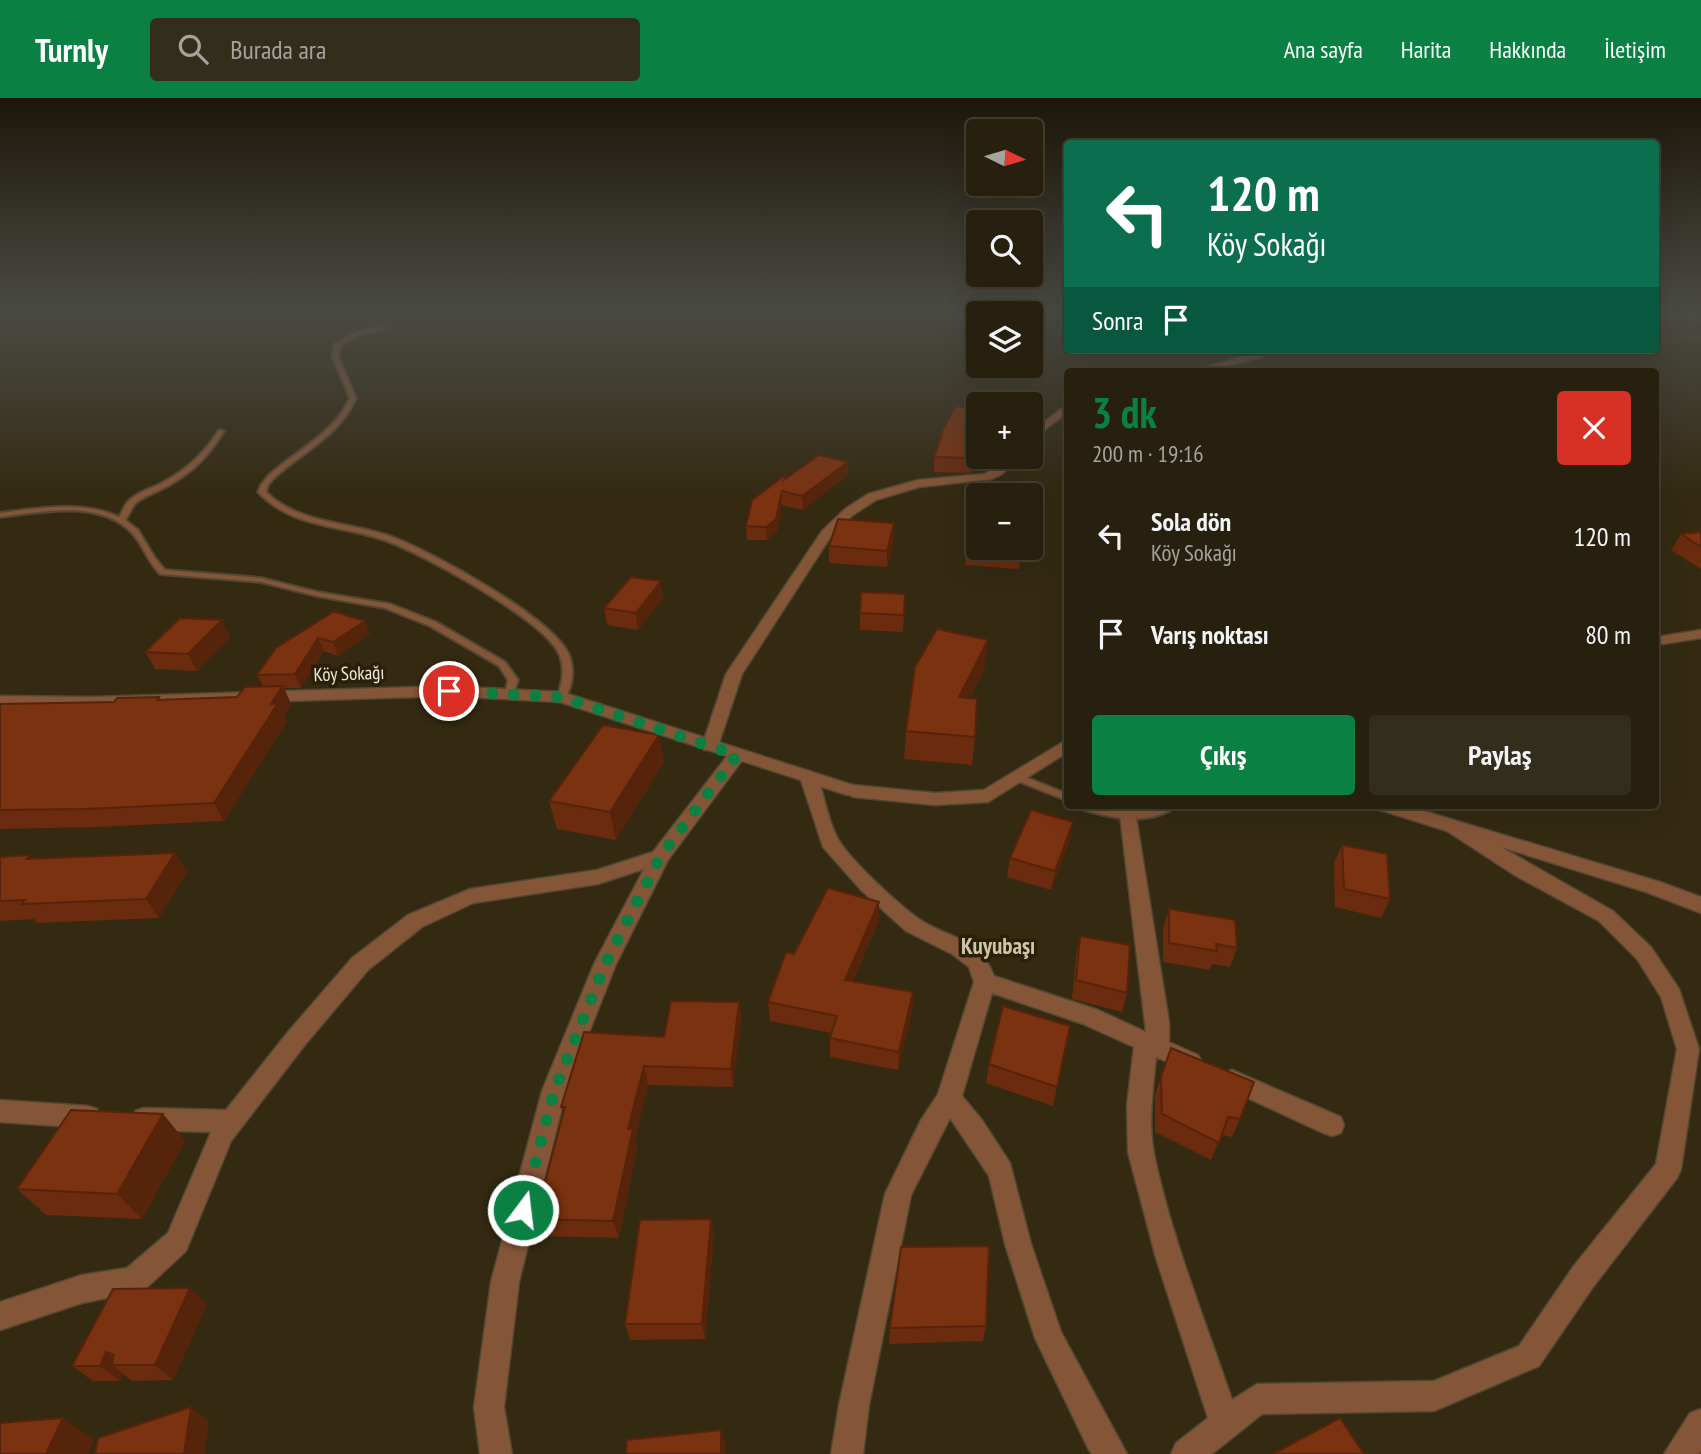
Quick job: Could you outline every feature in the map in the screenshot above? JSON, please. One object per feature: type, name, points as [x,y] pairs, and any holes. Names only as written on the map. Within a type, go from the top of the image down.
[{"type":"street","points":[[1043,427],[1064,410]]},
{"type":"street","points":[[710,746],[734,674],[826,534],[872,497],[918,484],[988,477],[1002,469]]},
{"type":"street","points":[[1659,640],[1701,634]]},
{"type":"street","name":"Köy Sokağı","points":[[0,701],[93,702],[449,691],[562,697],[853,791],[935,799],[988,796],[1064,747]]},
{"type":"street","points":[[496,1454],[489,1408],[505,1282],[554,1091],[605,964],[660,857],[737,755]]},
{"type":"street","points":[[809,777],[830,842],[868,885],[913,925],[978,962],[985,982],[948,1098],[930,1128],[898,1194],[854,1405],[847,1454]]},
{"type":"street","points":[[1396,809],[1653,887],[1701,905]]},
{"type":"street","points":[[1129,815],[1158,1022],[1139,1105],[1141,1152],[1170,1258],[1225,1423]]},
{"type":"street","points":[[1186,1454],[1258,1399],[1434,1396],[1529,1356],[1583,1277],[1668,1169],[1688,1049],[1671,995],[1644,953],[1606,916],[1522,870],[1453,826]]},
{"type":"street","points":[[0,1316],[82,1290],[133,1281],[177,1242],[222,1134],[296,1039],[360,964],[415,921],[470,895],[598,877],[660,857]]},
{"type":"street","points":[[985,982],[1090,1017],[1332,1125]]},
{"type":"street","points":[[948,1098],[974,1128],[1001,1172],[1018,1244],[1049,1338],[1100,1439],[1111,1454]]},
{"type":"street","points":[[0,1111],[118,1119],[232,1121]]},
{"type":"street","points":[[1680,1454],[1701,1424]]},
{"type":"lane","points":[[342,371],[354,398],[350,406],[339,422],[321,439],[266,480],[262,492],[296,514],[403,544],[518,610],[545,630],[561,647],[569,679],[562,697]]},
{"type":"lane","points":[[118,520],[124,517],[129,505],[136,499],[200,463],[210,453],[220,431]]},
{"type":"lane","points":[[0,515],[74,508],[100,513],[133,530],[154,564],[163,572],[261,580],[317,594],[387,606],[433,624],[502,664],[513,680],[510,694]]},
{"type":"lane","points":[[1017,777],[1064,797]]},
{"type":"lane","points":[[1096,809],[1129,815],[1160,809]]},
{"type":"building","points":[[956,406],[966,407],[966,458],[934,457],[940,435]]},
{"type":"building","points":[[819,455],[848,462],[802,496],[782,491],[776,519],[766,527],[746,526],[752,500],[785,475],[784,480]]},
{"type":"building","points":[[838,519],[894,523],[887,551],[829,546]]},
{"type":"building","points":[[1701,532],[1701,547],[1681,534]]},
{"type":"building","points":[[631,577],[661,581],[636,613],[604,608]]},
{"type":"building","points":[[861,592],[905,594],[904,615],[860,613]]},
{"type":"building","points":[[336,610],[335,612],[365,621],[333,642],[318,638],[295,674],[257,675],[276,648]]},
{"type":"building","points":[[180,618],[222,620],[188,654],[145,652]]},
{"type":"building","points":[[937,629],[988,640],[959,697],[977,699],[975,737],[906,731],[915,667]]},
{"type":"building","points":[[283,686],[271,704],[278,703],[214,803],[0,810],[0,704],[114,702],[117,698],[159,697],[157,700],[237,697],[245,687]]},
{"type":"building","points":[[603,725],[659,735],[610,812],[549,801]]},
{"type":"building","points":[[1031,810],[1073,822],[1055,871],[1010,858]]},
{"type":"building","points":[[1342,845],[1387,854],[1390,899],[1344,889]]},
{"type":"building","points":[[175,853],[146,899],[22,904],[25,900],[0,901],[0,857],[30,855],[27,859]]},
{"type":"building","points":[[828,888],[879,902],[845,980],[913,992],[899,1052],[830,1038],[837,1016],[768,1002],[786,952],[794,954]]},
{"type":"building","points":[[1169,909],[1235,920],[1237,948],[1216,944],[1217,951],[1169,943]]},
{"type":"building","points":[[1080,936],[1130,945],[1127,993],[1076,980]]},
{"type":"building","points":[[671,1001],[739,1002],[731,1069],[644,1066],[628,1129],[633,1129],[613,1221],[535,1219],[565,1107],[561,1107],[584,1032],[664,1037]]},
{"type":"building","points":[[1003,1006],[1070,1026],[1057,1087],[989,1064]]},
{"type":"building","points":[[1171,1048],[1254,1082],[1240,1119],[1228,1117],[1219,1143],[1162,1114],[1161,1077]]},
{"type":"building","points":[[71,1110],[163,1114],[117,1194],[17,1189]]},
{"type":"building","points":[[711,1219],[702,1324],[625,1324],[640,1220]]},
{"type":"building","points":[[989,1246],[986,1326],[890,1328],[901,1247]]},
{"type":"building","points":[[190,1288],[155,1365],[112,1365],[114,1355],[106,1352],[100,1366],[72,1366],[113,1289]]},
{"type":"building","points":[[191,1407],[184,1454],[95,1454],[98,1438]]},
{"type":"building","points":[[63,1418],[46,1454],[0,1454],[0,1423]]},
{"type":"building","points":[[1340,1418],[1364,1454],[1273,1454]]},
{"type":"building","points":[[721,1430],[721,1454],[626,1454],[627,1440]]},
{"type":"district","name":"Kuyubaşı","points":[[998,946]]},
{"type":"route","points":[[449,691],[562,697],[737,755],[660,857],[605,964],[554,1091],[523,1210]]}]
